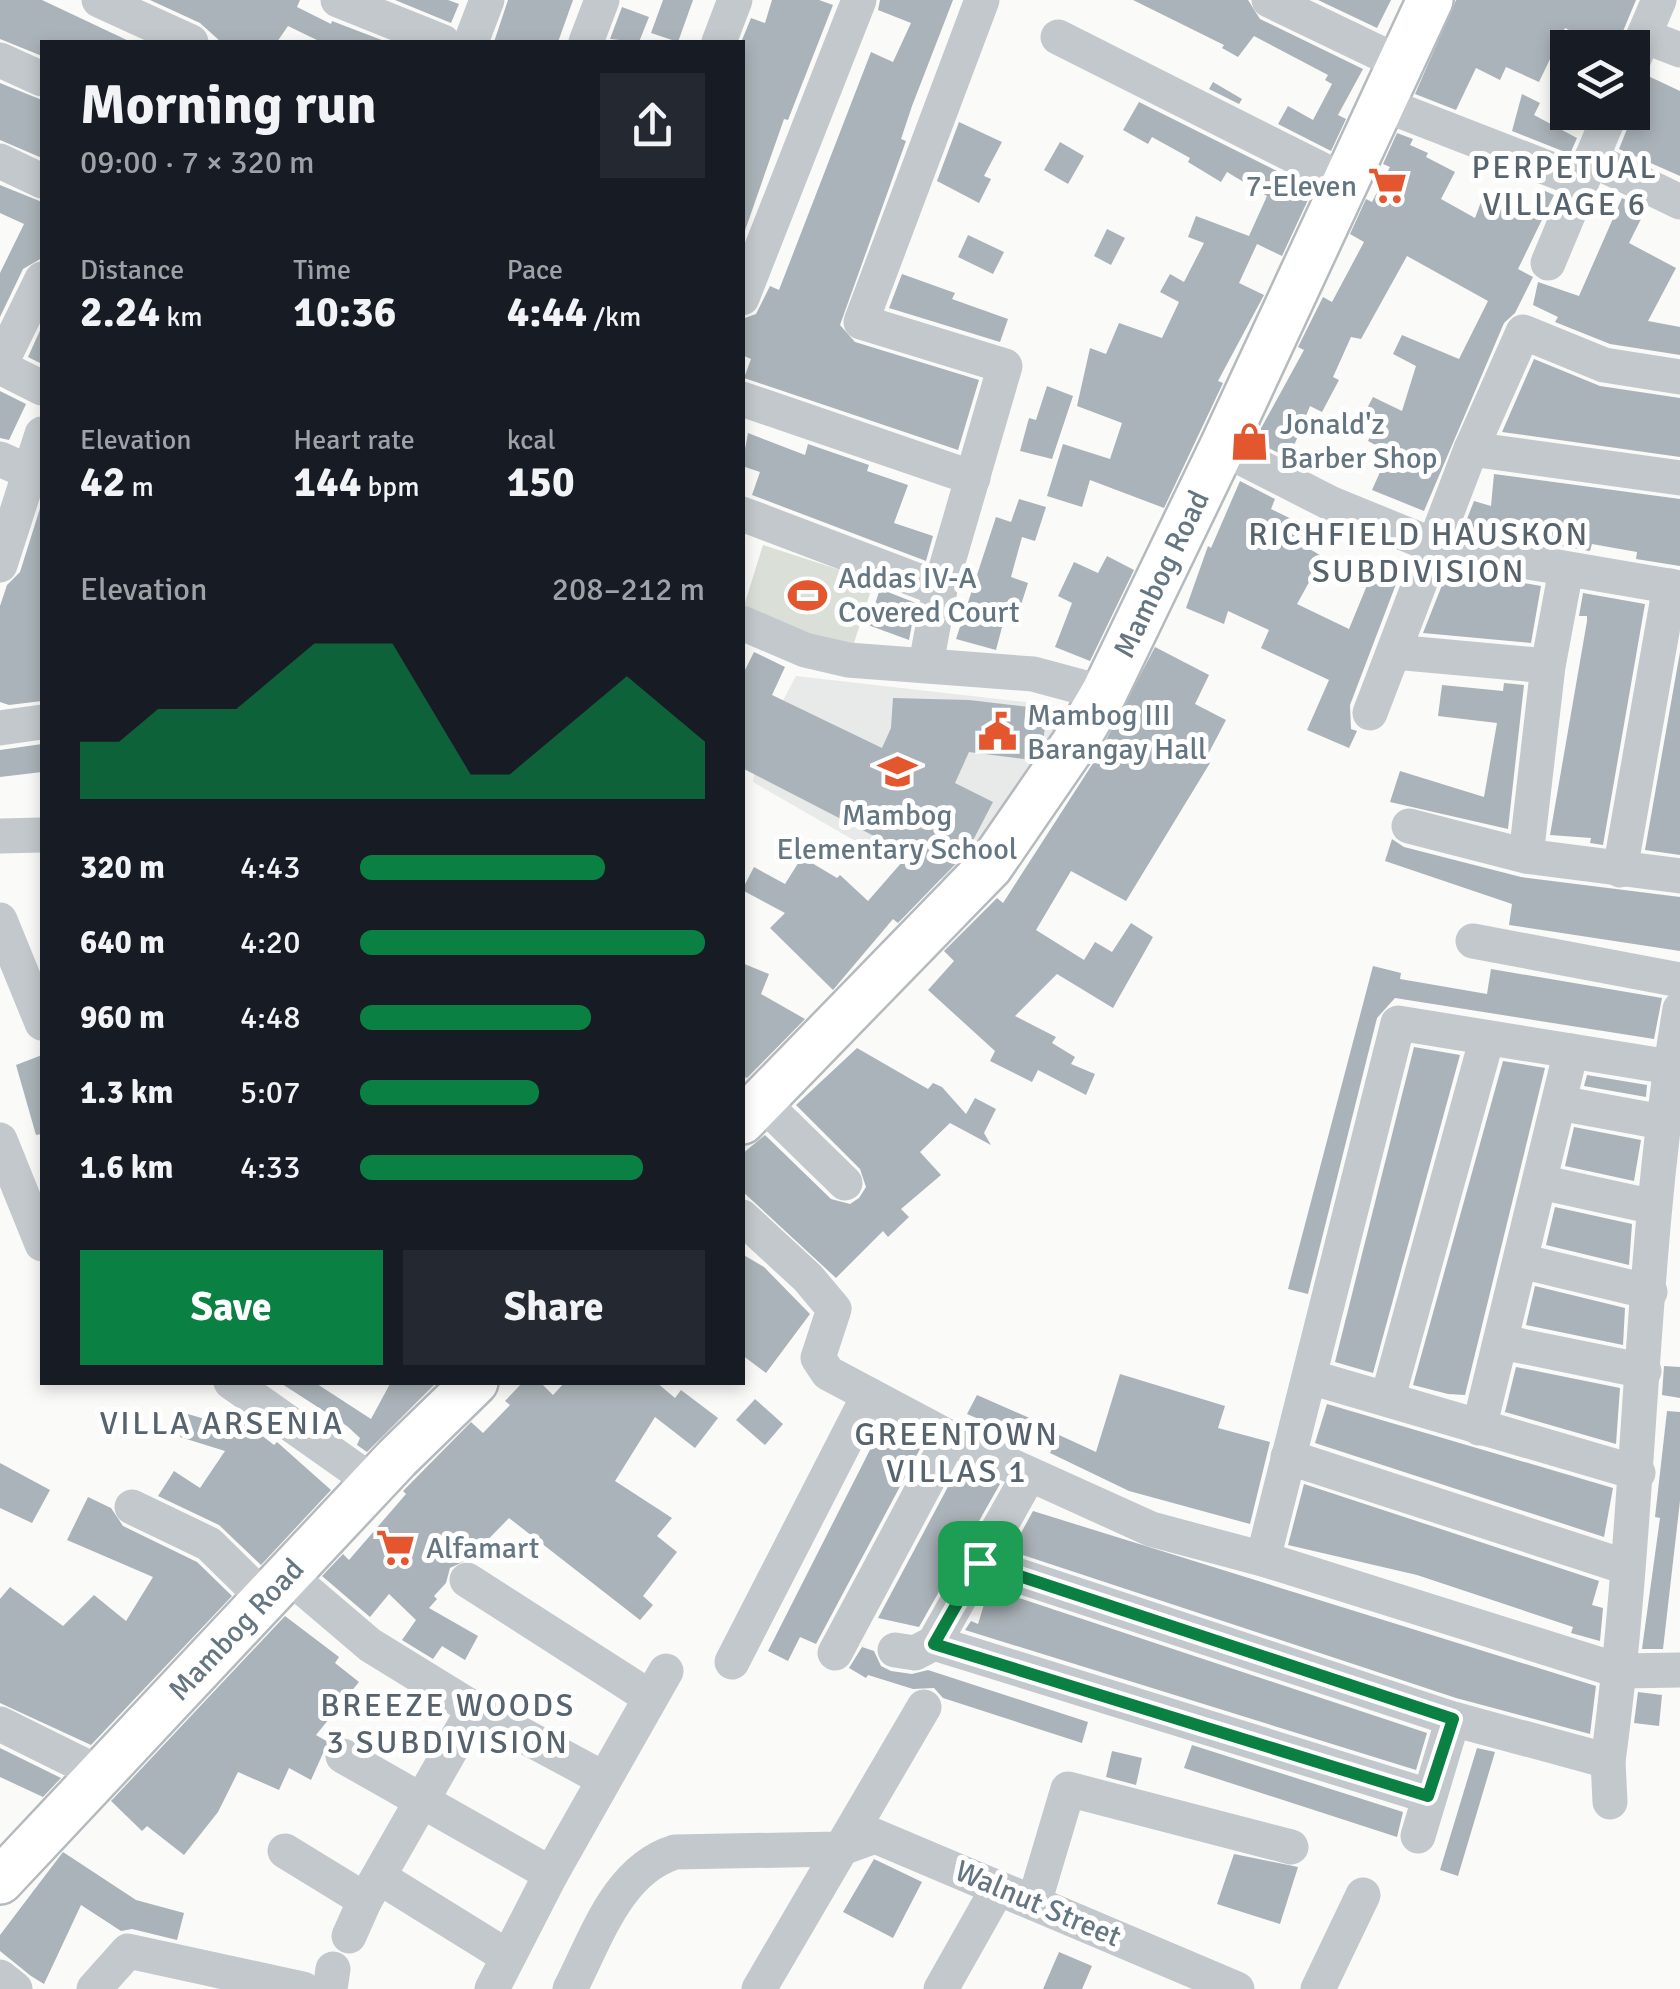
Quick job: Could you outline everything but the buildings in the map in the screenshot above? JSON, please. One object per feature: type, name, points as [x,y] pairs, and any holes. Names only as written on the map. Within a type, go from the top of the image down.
[{"type":"main road","name":"Mambog Road","points":[[752,1112],[990,866],[1104,693],[1430,0]]},
{"type":"main road","name":"Mambog Road","points":[[0,1881],[374,1482],[472,1385]]},
{"type":"street","points":[[99,0],[187,40]]},
{"type":"street","points":[[473,40],[486,0]]},
{"type":"street","points":[[587,40],[602,0]]},
{"type":"street","points":[[720,40],[735,0]]},
{"type":"street","points":[[745,290],[859,0]]},
{"type":"street","points":[[926,664],[940,589],[1005,366],[862,322],[982,0]]},
{"type":"street","points":[[1269,0],[1400,63]]},
{"type":"street","points":[[1646,30],[1659,0]]},
{"type":"street","points":[[348,2],[438,40]]},
{"type":"street","points":[[1058,37],[1344,181]]},
{"type":"street","points":[[1650,50],[1680,50]]},
{"type":"street","points":[[0,60],[40,78]]},
{"type":"street","points":[[1380,103],[1680,202]]},
{"type":"street","points":[[1548,263],[1603,130]]},
{"type":"street","points":[[0,160],[40,179]]},
{"type":"street","points":[[40,283],[0,366],[40,387]]},
{"type":"street","points":[[1370,713],[1472,449],[1523,332],[1604,366],[1680,377]]},
{"type":"street","points":[[745,400],[973,478]]},
{"type":"street","points":[[0,561],[16,466],[40,436]]},
{"type":"street","points":[[1222,448],[1332,504],[1435,546],[1675,587],[1620,870]]},
{"type":"street","points":[[1472,449],[1680,478]]},
{"type":"street","points":[[745,515],[940,589]]},
{"type":"street","points":[[1526,856],[1548,666],[1566,570]]},
{"type":"street","points":[[745,624],[805,650],[848,660],[1033,674],[1104,693]]},
{"type":"street","points":[[1394,652],[1548,666]]},
{"type":"street","points":[[0,728],[40,721]]},
{"type":"street","points":[[1408,826],[1526,856],[1680,876]]},
{"type":"street","points":[[0,836],[40,836]]},
{"type":"street","points":[[0,920],[40,1017]]},
{"type":"street","points":[[1473,941],[1680,980]]},
{"type":"street","points":[[1610,1802],[1608,1762],[1638,1473],[1654,1208],[1662,1122],[1680,1009]]},
{"type":"street","points":[[1263,1559],[1398,1023],[1670,1067]]},
{"type":"street","points":[[1388,1397],[1487,1038]]},
{"type":"street","points":[[1479,1428],[1571,1051]]},
{"type":"street","points":[[1559,1103],[1662,1122]]},
{"type":"street","points":[[752,1112],[845,1184]]},
{"type":"street","points":[[0,1140],[40,1239]]},
{"type":"street","points":[[1540,1182],[1654,1208]]},
{"type":"street","points":[[745,1220],[808,1278],[834,1308],[818,1358],[828,1373],[950,1438],[1151,1528],[1263,1559],[1620,1671],[1680,1670]]},
{"type":"street","points":[[1522,1262],[1650,1292]]},
{"type":"street","points":[[1502,1342],[1644,1371]]},
{"type":"street","points":[[1310,1378],[1388,1397],[1479,1428],[1638,1473]]},
{"type":"street","points":[[235,1385],[374,1482]]},
{"type":"street","points":[[732,1662],[869,1396]]},
{"type":"street","points":[[835,1654],[950,1438]]},
{"type":"street","points":[[1288,1456],[1626,1567]]},
{"type":"street","points":[[895,1650],[915,1653],[934,1644],[1029,1475]]},
{"type":"street","points":[[132,1507],[209,1544],[474,1709],[604,1779]]},
{"type":"street","points":[[980,1563],[1453,1719],[1608,1762]]},
{"type":"street","points":[[467,1580],[657,1683],[492,1989]]},
{"type":"street","points":[[934,1644],[1428,1796]]},
{"type":"street","points":[[759,1989],[924,1708]]},
{"type":"street","points":[[349,1936],[474,1709]]},
{"type":"street","points":[[1418,1836],[1453,1719]]},
{"type":"street","points":[[0,1724],[101,1774]]},
{"type":"street","points":[[343,1756],[551,1874]]},
{"type":"street","points":[[1034,1903],[1068,1789],[1291,1847]]},
{"type":"street","name":"Walnut Street","points":[[570,1989],[622,1891],[638,1870],[656,1858],[675,1852],[839,1850],[874,1836],[1237,1989]]},
{"type":"street","points":[[285,1850],[508,1956]]},
{"type":"street","points":[[941,1989],[998,1888]]},
{"type":"street","points":[[1318,1989],[1363,1895]]},
{"type":"street","points":[[94,1989],[128,1951],[303,1989]]},
{"type":"street","points":[[0,1977],[15,1989]]},
{"type":"shaded area","name":"Addas IV-A Covered Court","points":[[763,545],[874,581],[852,649],[745,610]]},
{"type":"shaded area","name":"Mambog Elementary School","points":[[796,676],[1069,707],[1047,760],[957,886],[850,838],[753,782],[758,747]]},
{"type":"place","name":"7-Eleven","points":[[1387,186]]},
{"type":"place","name":"Jonald'z Barber Shop","points":[[1250,441]]},
{"type":"place","name":"Addas IV-A Covered Court","points":[[808,595]]},
{"type":"place","name":"Mambog III Barangay Hall","points":[[997,732]]},
{"type":"place","name":"Mambog Elementary School","points":[[897,771]]},
{"type":"place","name":"Alfamart","points":[[396,1548]]},
{"type":"district","name":"PERPETUAL VILLAGE 6","points":[[1565,186]]},
{"type":"district","name":"RICHFIELD HAUSKON SUBDIVISION","points":[[1419,552]]},
{"type":"district","name":"VILLA ARSENIA","points":[[222,1423]]},
{"type":"district","name":"GREENTOWN VILLAS 1","points":[[957,1452]]},
{"type":"district","name":"BREEZE WOODS 3 SUBDIVISION","points":[[448,1724]]},
{"type":"route","points":[[980,1563],[1453,1719],[1428,1796],[934,1644],[980,1563]]}]
